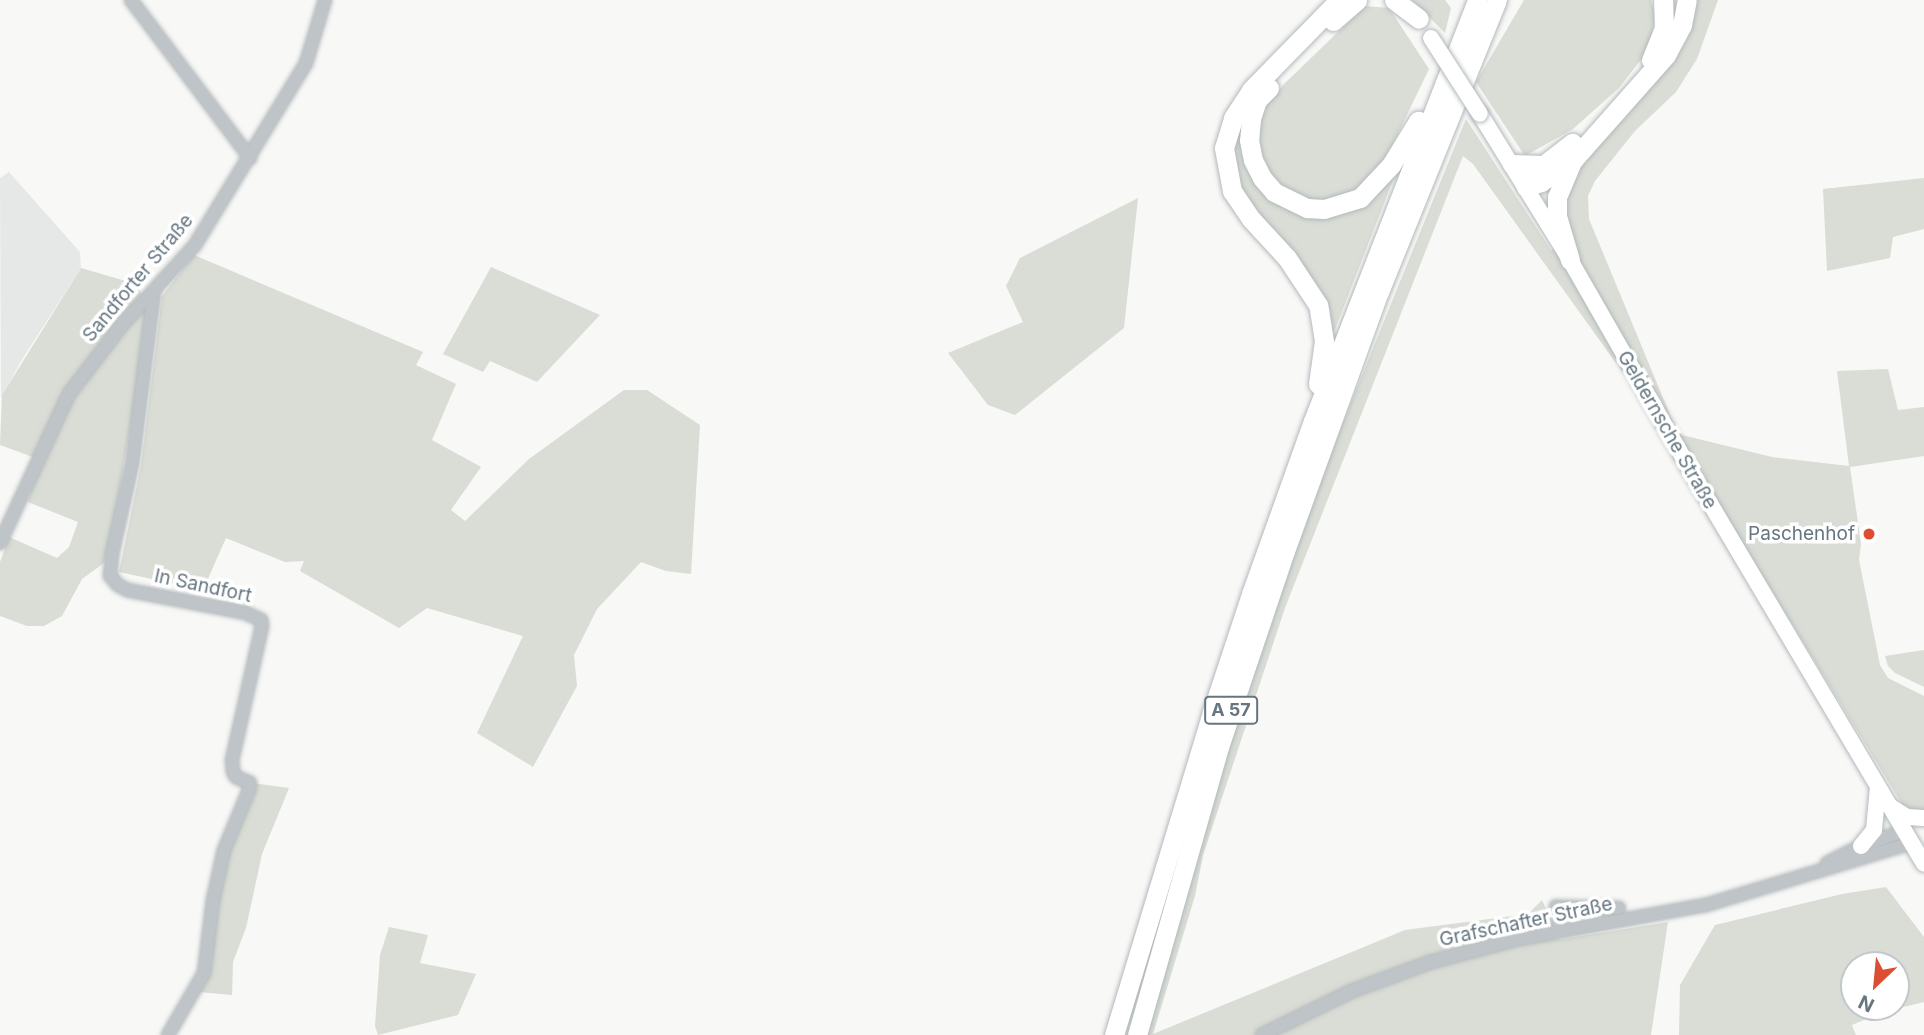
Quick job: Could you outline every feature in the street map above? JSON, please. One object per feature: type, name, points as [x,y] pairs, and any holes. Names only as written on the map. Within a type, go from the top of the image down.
[{"type":"highway","points":[[1319,18],[1331,0]]},
{"type":"highway","points":[[1313,421],[1324,341],[1318,305],[1287,258],[1251,219],[1232,191],[1224,148],[1233,118],[1251,90],[1339,0]]},
{"type":"highway","points":[[1357,0],[1324,29],[1257,100],[1251,119],[1249,140],[1257,169],[1274,192],[1299,205],[1324,209],[1360,198],[1391,165],[1425,106],[1445,79]]},
{"type":"highway","points":[[1394,0],[1419,19]]},
{"type":"highway","name":"A 57","points":[[1114,1035],[1212,712],[1313,421],[1477,0]]},
{"type":"highway","name":"A 57","points":[[1137,1035],[1219,747],[1281,564],[1379,292],[1497,0]]},
{"type":"highway","points":[[1470,69],[1484,54],[1512,0]]},
{"type":"highway","points":[[1526,187],[1532,174],[1598,118],[1650,62],[1664,27],[1663,0]]},
{"type":"highway","points":[[1526,187],[1541,182],[1574,159],[1666,55],[1682,25],[1688,0]]},
{"type":"highway","points":[[1570,260],[1557,216],[1557,197],[1574,159]]},
{"type":"highway","points":[[1512,163],[1542,165]]},
{"type":"main road","name":"Geldernsche Straße","points":[[1404,0],[1512,163],[1878,787],[1913,837],[1924,863]]},
{"type":"main road","points":[[1861,846],[1874,830],[1878,787]]},
{"type":"main road","points":[[1889,805],[1907,817],[1924,818]]},
{"type":"main road","points":[[1913,837],[1924,823]]},
{"type":"street","points":[[131,0],[250,158]]},
{"type":"street","name":"Sandforter Straße","points":[[0,543],[3,529],[69,394],[122,325],[195,245],[306,63],[325,0]]},
{"type":"street","name":"In Sandfort","points":[[154,293],[132,464],[110,576],[127,590],[246,613],[261,620],[262,626],[232,760],[233,772],[236,777],[250,783],[249,790],[230,830],[221,861],[204,973],[168,1035]]},
{"type":"street","name":"Grafschafter Straße","points":[[1807,873],[1861,846],[1913,837]]},
{"type":"street","name":"Grafschafter Straße","points":[[1262,1035],[1391,976],[1475,950],[1561,931],[1706,905],[1807,873],[1849,864],[1913,837]]},
{"type":"street","name":"Grafschafter Straße","points":[[1561,931],[1556,907],[1619,908]]},
{"type":"shaded area","points":[[1412,0],[1445,0],[1451,8],[1445,33]]},
{"type":"shaded area","points":[[1524,0],[1651,0],[1655,15],[1650,48],[1619,88],[1573,129],[1525,156],[1476,82]]},
{"type":"shaded area","points":[[1696,0],[1718,0],[1697,59],[1676,92],[1635,131],[1595,181],[1588,196],[1589,219],[1678,434],[1772,457],[1849,466],[1837,371],[1888,369],[1898,410],[1924,407],[1924,456],[1850,467],[1861,544],[1859,560],[1880,665],[1888,678],[1924,696],[1924,812],[1905,809],[1728,519],[1473,164],[1463,156],[1285,608],[1203,855],[1195,896],[1153,1034],[1405,930],[1528,914],[1542,900],[1553,924],[1520,939],[1563,939],[1668,922],[1651,1035],[1137,1035],[1290,553],[1466,119],[1551,250],[1573,245],[1561,207],[1582,160],[1670,64],[1686,41]]},
{"type":"shaded area","points":[[1365,6],[1389,8],[1429,69],[1381,169],[1346,197],[1308,202],[1283,190],[1262,167],[1256,129],[1268,103],[1284,84]]},
{"type":"shaded area","points":[[1243,111],[1245,167],[1257,187],[1274,203],[1297,214],[1317,218],[1340,215],[1359,208],[1373,199],[1397,170],[1328,347],[1329,332],[1237,188],[1233,135]]},
{"type":"shaded area","points":[[9,172],[80,252],[81,268],[21,361],[1,398],[0,178]]},
{"type":"shaded area","points":[[1924,178],[1924,229],[1893,237],[1890,258],[1827,271],[1823,189]]},
{"type":"shaded area","points":[[1138,198],[1124,328],[1015,415],[988,405],[948,353],[1023,322],[1006,286],[1020,258]]},
{"type":"shaded area","points":[[194,255],[423,352],[416,365],[456,384],[432,440],[481,467],[451,510],[465,521],[529,459],[624,390],[647,390],[700,425],[691,574],[666,571],[641,562],[597,609],[574,655],[577,686],[533,767],[477,733],[523,636],[427,608],[399,628],[300,571],[304,561],[285,562],[226,538],[203,590],[119,572],[141,465],[162,296]]},
{"type":"shaded area","points":[[491,267],[600,315],[537,382],[490,361],[483,372],[443,354]]},
{"type":"shaded area","points":[[81,268],[136,284],[148,306],[147,330],[115,516],[104,563],[82,579],[62,616],[44,626],[27,626],[0,616],[0,562],[9,537],[57,558],[69,547],[78,522],[28,502],[41,460],[0,445],[2,395]]},
{"type":"shaded area","points":[[1924,650],[1924,687],[1895,673],[1888,666],[1885,656]]},
{"type":"shaded area","points":[[253,783],[289,788],[262,854],[246,928],[233,962],[232,995],[199,992],[224,858]]},
{"type":"shaded area","points":[[1886,887],[1924,937],[1924,1002],[1910,1005],[1910,951],[1840,951],[1840,1021],[1862,1021],[1852,1025],[1856,1035],[1679,1035],[1680,985],[1715,925],[1842,894]]},
{"type":"shaded area","points":[[389,927],[428,935],[420,963],[476,974],[458,1015],[378,1035],[375,1026],[380,955]]},
{"type":"place","name":"Paschenhof","points":[[1869,534]]}]
